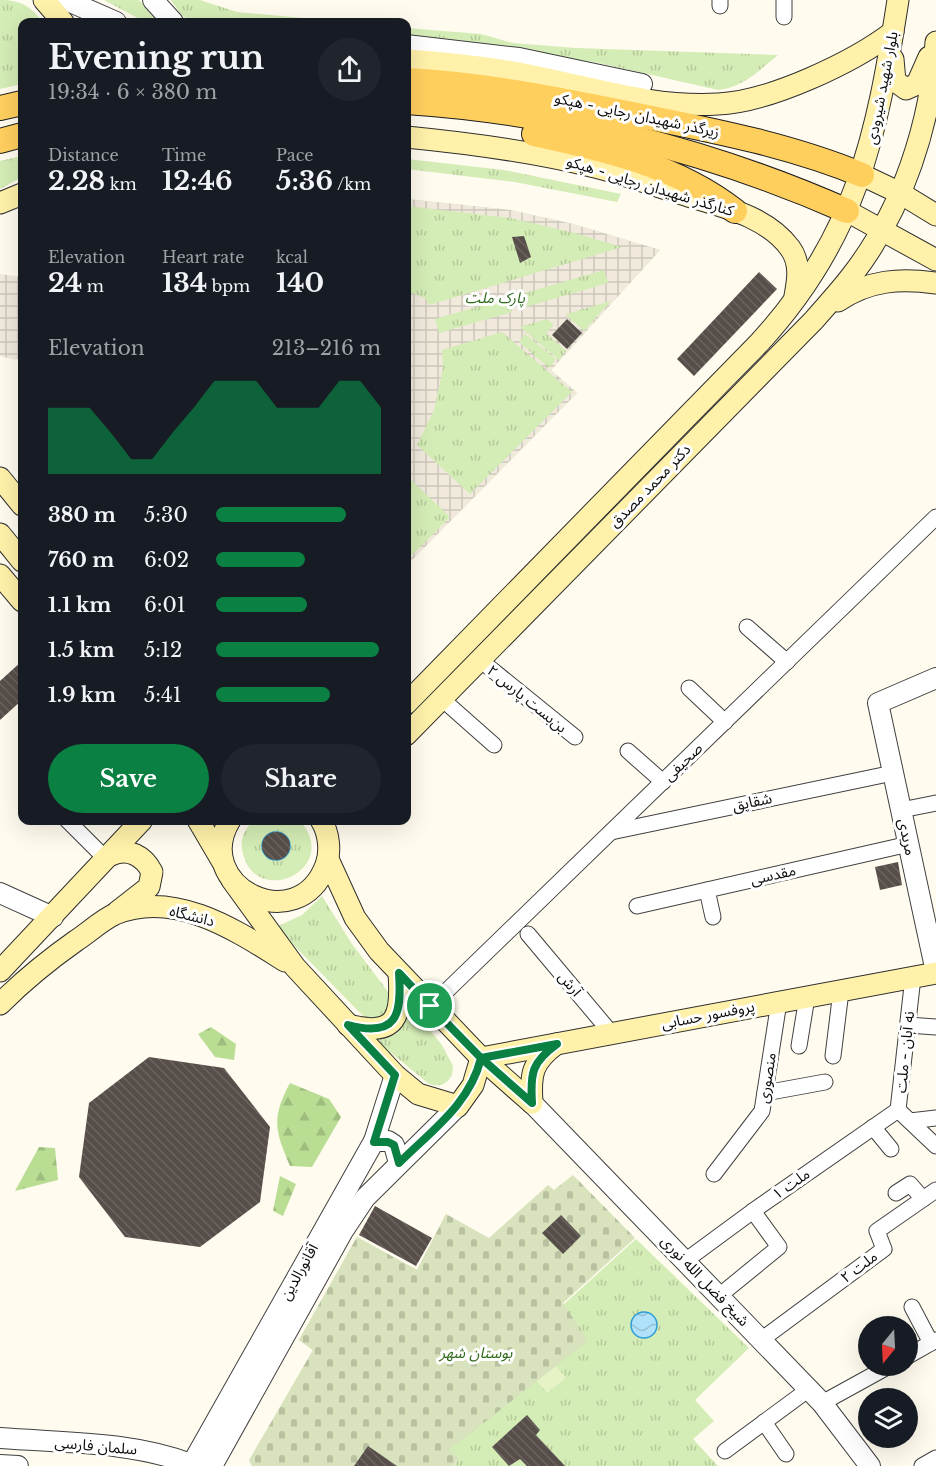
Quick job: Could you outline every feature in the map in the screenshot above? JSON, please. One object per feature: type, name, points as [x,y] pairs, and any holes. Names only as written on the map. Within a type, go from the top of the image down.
[{"type":"main road","name":"بلوار شهید شیرودی","points":[[847,211],[862,175],[877,123],[898,0]]},
{"type":"main road","points":[[893,32],[895,81],[906,89],[912,88],[921,78],[936,37]]},
{"type":"main road","points":[[411,60],[472,66],[531,75],[646,100],[684,105],[719,104],[764,95],[833,68],[856,58],[893,32]]},
{"type":"main road","points":[[900,193],[935,80],[936,42]]},
{"type":"main road","name":"زیرگذر شهیدان رجایی - هپکو","points":[[411,81],[527,93],[704,128],[798,153],[862,175]]},
{"type":"main road","name":"زیرگذر شهیدان رجایی - هپکو","points":[[411,103],[516,115],[593,129],[741,168],[847,211]]},
{"type":"main road","points":[[0,108],[18,104]]},
{"type":"main road","points":[[411,119],[524,132],[602,149],[661,170],[710,191],[735,211]]},
{"type":"main road","points":[[0,141],[18,136]]},
{"type":"main road","name":"کنارگذر شهیدان رجایی - هپکو","points":[[411,138],[521,151],[592,166],[735,211],[766,227],[791,249],[798,273],[794,303]]},
{"type":"main road","points":[[862,175],[900,193],[936,215]]},
{"type":"main road","name":"دکتر محمد مصدق","points":[[411,730],[814,321],[854,274],[883,229],[900,193]]},
{"type":"main road","points":[[0,203],[18,196]]},
{"type":"main road","points":[[847,211],[936,260]]},
{"type":"main road","name":"دکتر محمد مصدق","points":[[411,699],[759,343],[794,303],[847,211]]},
{"type":"main road","points":[[814,321],[840,300],[873,284],[909,280],[936,283]]},
{"type":"main road","points":[[794,303],[807,296],[817,298],[820,308],[814,321]]},
{"type":"main road","points":[[0,478],[18,500]]},
{"type":"main road","points":[[0,534],[18,556]]},
{"type":"main road","points":[[0,575],[18,596]]},
{"type":"main road","points":[[0,971],[109,858],[137,825]]},
{"type":"main road","points":[[201,825],[228,872],[295,967],[395,1075],[418,1094],[445,1104],[458,1106],[473,1084],[481,1058]]},
{"type":"main road","points":[[228,825],[221,846],[228,872],[245,893],[262,900],[280,902],[297,898],[311,889],[322,875],[337,825]]},
{"type":"main road","points":[[322,825],[328,850],[356,918],[399,973],[430,1006],[481,1058],[532,1103]]},
{"type":"main road","points":[[109,858],[117,852],[130,852],[141,856],[152,872],[149,886],[114,915]]},
{"type":"main road","name":"دانشگاه","points":[[0,1004],[31,974],[114,915],[154,908],[208,918],[228,926],[295,967]]},
{"type":"main road","name":"پروفسور حسابی","points":[[481,1058],[936,972]]},
{"type":"main road","points":[[348,1025],[373,1029],[384,1028],[394,1021],[401,1000],[399,973]]},
{"type":"main road","points":[[532,1103],[531,1081],[534,1068],[541,1055],[557,1044]]},
{"type":"street","points":[[153,0],[169,18]]},
{"type":"street","points":[[784,0],[784,17]]},
{"type":"street","points":[[56,8],[99,18]]},
{"type":"street","points":[[411,46],[519,58],[642,84]]},
{"type":"street","name":"صحیفی","points":[[430,1006],[936,517]]},
{"type":"street","points":[[747,627],[787,662]]},
{"type":"street","name":"بن‌بست پارس ۲","points":[[480,660],[575,737]]},
{"type":"street","name":"مریدی","points":[[936,678],[878,703],[936,972]]},
{"type":"street","points":[[689,688],[725,722]]},
{"type":"street","points":[[442,699],[494,745]]},
{"type":"street","points":[[628,751],[663,782]]},
{"type":"street","name":"شقایق","points":[[611,832],[893,773]]},
{"type":"street","points":[[901,810],[936,803]]},
{"type":"street","points":[[73,825],[109,858]]},
{"type":"street","name":"مقدسی","points":[[637,906],[909,844]]},
{"type":"street","points":[[707,890],[713,917]]},
{"type":"street","points":[[0,893],[53,916]]},
{"type":"street","name":"آرش","points":[[528,934],[612,1034]]},
{"type":"street","name":"نه آبان - ملت","points":[[913,977],[898,1110],[936,1146]]},
{"type":"street","points":[[833,1056],[841,991]]},
{"type":"street","points":[[799,1046],[807,997]]},
{"type":"street","name":"منصوری","points":[[714,1174],[762,1111],[779,1002]]},
{"type":"street","points":[[908,1025],[936,1027]]},
{"type":"street","name":"آقانورالدین","points":[[192,1465],[374,1142],[395,1075]]},
{"type":"street","points":[[765,1093],[825,1082]]},
{"type":"street","name":"شیخ فضل الله نوری","points":[[532,1103],[816,1396],[870,1466]]},
{"type":"street","name":"آقانورالدین","points":[[212,1466],[343,1232],[365,1198],[458,1106]]},
{"type":"street","name":"ملت ۱","points":[[685,1261],[898,1110]]},
{"type":"street","points":[[910,1121],[936,1118]]},
{"type":"street","points":[[873,1127],[891,1149]]},
{"type":"street","points":[[374,1142],[388,1142],[394,1145],[399,1163]]},
{"type":"street","points":[[896,1193],[910,1184],[930,1194]]},
{"type":"street","name":"ملت ۲","points":[[761,1340],[884,1249],[877,1231],[930,1194]]},
{"type":"street","points":[[719,1296],[779,1247],[753,1211]]},
{"type":"street","points":[[912,1307],[933,1342],[918,1350]]},
{"type":"street","points":[[725,1451],[764,1422],[816,1396],[864,1376]]},
{"type":"street","points":[[764,1422],[786,1454]]},
{"type":"street","name":"سلمان فارسی","points":[[0,1438],[136,1457],[164,1454],[192,1465]]},
{"type":"street","points":[[922,1466],[936,1458]]},
{"type":"street","points":[[0,1465],[18,1466]]},
{"type":"green space","points":[[0,0],[14,1],[24,5],[39,18],[18,18],[18,85],[0,89]]},
{"type":"green space","points":[[104,0],[139,0],[155,18],[138,18]]},
{"type":"green space","points":[[171,0],[200,0],[237,12],[303,18],[187,18],[182,16]]},
{"type":"green space","points":[[411,28],[481,34],[513,43],[576,48],[778,55],[743,82],[718,90],[599,63],[503,48],[411,38]]},
{"type":"green space","points":[[18,157],[18,179],[0,189],[0,161]]},
{"type":"green space","points":[[411,159],[504,170],[621,194],[617,202],[515,182],[411,169]]},
{"type":"green space","name":"پارک ملت","points":[[411,199],[510,210],[573,224],[660,250],[551,370],[577,393],[411,561]]},
{"type":"green space","points":[[250,825],[302,825],[310,838],[311,854],[304,867],[292,876],[278,880],[264,879],[251,870],[243,854],[242,840]]},
{"type":"green space","points":[[322,896],[352,944],[389,993],[392,1002],[387,1018],[368,1021],[276,927],[302,915]]},
{"type":"green space","points":[[405,1000],[442,1045],[453,1066],[452,1075],[442,1084],[429,1084],[374,1039],[394,1032]]},
{"type":"green space","points":[[211,1027],[236,1044],[234,1060],[215,1057],[198,1034]]},
{"type":"green space","points":[[290,1083],[329,1099],[341,1117],[312,1167],[290,1166],[278,1134],[280,1106]]},
{"type":"green space","points":[[39,1147],[55,1148],[58,1180],[15,1191]]},
{"type":"green space","points":[[573,1175],[635,1238],[563,1303],[588,1341],[449,1450],[459,1458],[453,1466],[252,1466],[249,1460],[313,1350],[299,1340],[357,1237],[417,1270],[446,1214],[489,1238],[548,1185],[554,1190]]},
{"type":"green space","points":[[280,1176],[296,1184],[283,1216],[273,1211]]},
{"type":"green space","name":"بوستان شهر","points":[[446,1214],[563,1305],[636,1239],[749,1348],[695,1400],[714,1421],[693,1439],[718,1466],[454,1466],[459,1458],[299,1340],[357,1237],[417,1270]]},
{"type":"green space","points":[[556,1366],[566,1378],[547,1393],[537,1381]]},
{"type":"shaded area","points":[[411,199],[510,210],[573,224],[660,250],[551,370],[577,393],[411,561],[411,556],[450,517],[411,480],[411,293],[425,298],[429,305],[622,247],[510,218],[411,206]],"holes":[[[604,270],[608,283],[522,308],[518,295]],[[508,298],[512,312],[439,333],[435,319]],[[611,301],[584,331],[566,314]],[[547,319],[554,325],[546,333],[566,351],[559,360],[520,327]],[[502,332],[572,392],[470,494],[417,445],[434,410],[443,368],[442,350]],[[525,334],[556,359],[549,368],[519,342]]]},
{"type":"shaded area","points":[[0,274],[18,276],[18,359],[0,356]]},
{"type":"water","points":[[276,832],[286,836],[290,846],[286,856],[276,860],[266,856],[262,846],[266,836]]},
{"type":"water","points":[[644,1312],[653,1316],[657,1325],[653,1334],[644,1338],[635,1334],[631,1325],[635,1316]]},
{"type":"building","points":[[524,236],[531,257],[520,263],[512,237]]},
{"type":"building","points":[[759,272],[777,289],[694,376],[677,359]]},
{"type":"building","points":[[567,319],[582,333],[567,349],[552,335]]},
{"type":"building","points":[[18,665],[18,704],[0,720],[0,681]]},
{"type":"building","points":[[276,832],[286,836],[290,846],[286,856],[276,860],[266,856],[262,846],[266,836]]},
{"type":"building","points":[[898,862],[902,885],[880,890],[875,867]]},
{"type":"building","points":[[149,1057],[224,1068],[270,1127],[260,1202],[200,1247],[125,1237],[79,1177],[89,1103]]},
{"type":"building","points":[[375,1206],[432,1238],[416,1266],[359,1235]]},
{"type":"building","points":[[561,1215],[581,1236],[563,1254],[542,1233]]},
{"type":"building","points":[[527,1415],[540,1430],[536,1435],[565,1466],[527,1466],[520,1459],[509,1466],[492,1447]]},
{"type":"building","points":[[368,1446],[397,1466],[354,1466]]},
{"type":"route","points":[[430,1006],[399,973],[401,1000],[399,1012],[394,1021],[384,1028],[373,1029],[348,1025],[395,1075],[374,1142],[388,1142],[394,1145],[399,1163],[458,1106],[473,1084],[481,1058],[557,1044],[541,1055],[534,1068],[531,1081],[532,1103],[481,1058],[430,1006]]}]
